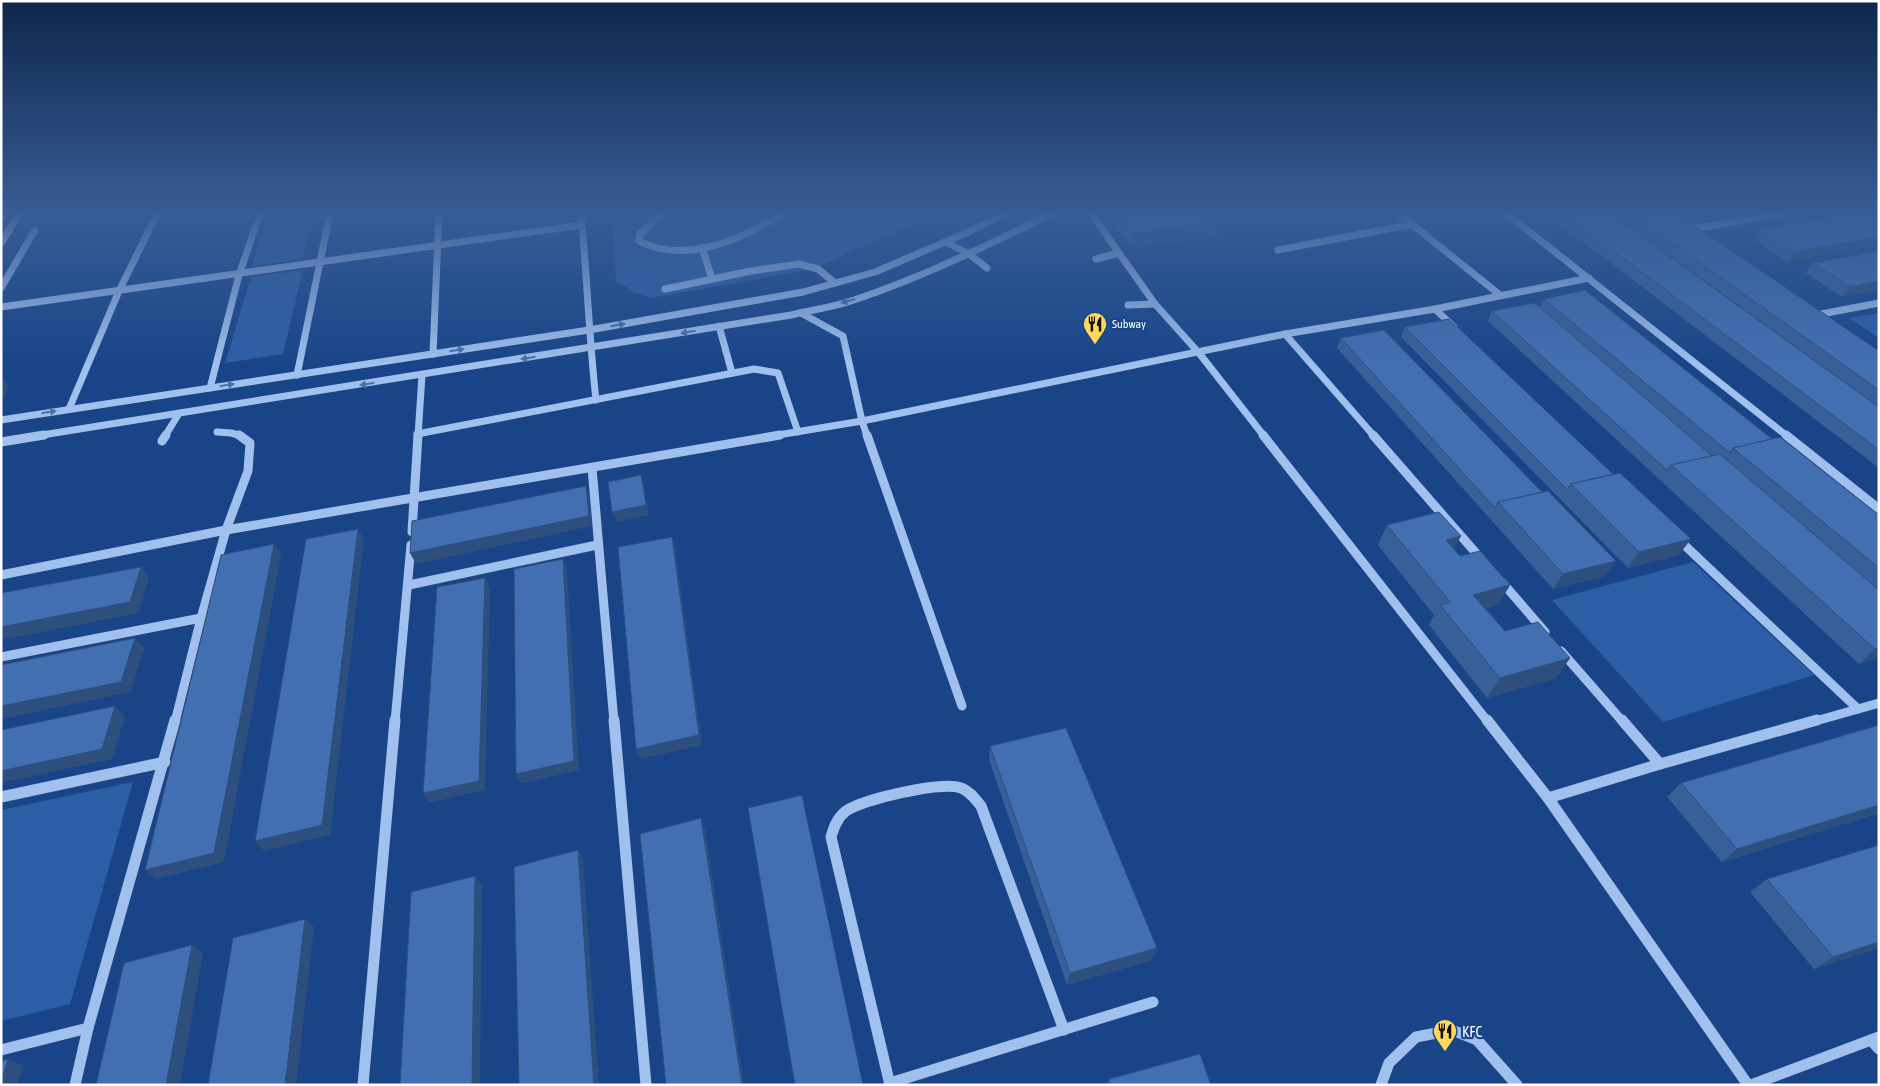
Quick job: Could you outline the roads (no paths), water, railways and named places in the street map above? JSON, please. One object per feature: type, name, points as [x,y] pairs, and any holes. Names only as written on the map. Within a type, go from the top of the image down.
[{"type":"street","points":[[1,288],[15,264]]},
{"type":"street","points":[[69,409],[118,291],[132,264]]},
{"type":"street","points":[[210,388],[243,264]]},
{"type":"street","points":[[1,308],[314,264]]},
{"type":"street","points":[[297,375],[319,264]]},
{"type":"street","points":[[433,354],[436,264]]},
{"type":"street","points":[[586,264],[590,348],[596,400]]},
{"type":"street","points":[[707,264],[712,279]]},
{"type":"street","points":[[665,289],[799,264],[818,269],[835,283]]},
{"type":"street","points":[[1,420],[589,330],[803,292],[875,272],[895,264]]},
{"type":"street","points":[[1,442],[801,313],[852,301],[947,264]]},
{"type":"street","points":[[981,264],[987,268]]},
{"type":"street","points":[[1127,264],[1155,304],[1199,353],[1548,798],[1750,1085],[1876,1042]]},
{"type":"street","points":[[1462,264],[1500,295]]},
{"type":"street","points":[[1571,264],[1879,509]]},
{"type":"street","points":[[1,574],[226,530],[862,421],[1285,334],[1435,309],[1589,278]]},
{"type":"street","points":[[1128,305],[1155,304]]},
{"type":"street","points":[[1820,314],[1879,304]]},
{"type":"street","points":[[1813,308],[1828,319]]},
{"type":"street","points":[[1435,309],[1463,336]]},
{"type":"street","points":[[801,313],[843,336],[862,421],[962,706]]},
{"type":"street","points":[[720,326],[732,373]]},
{"type":"street","points":[[1285,334],[1489,568]]},
{"type":"street","points":[[417,434],[754,369],[778,373],[798,432]]},
{"type":"street","points":[[363,1085],[409,585],[422,375]]},
{"type":"street","points":[[162,441],[178,414]]},
{"type":"street","points":[[75,1085],[88,1028],[165,762],[201,618],[226,530],[248,471],[250,443],[243,436],[234,432],[217,432]]},
{"type":"street","points":[[592,468],[597,545],[646,1085]]},
{"type":"street","points":[[1671,533],[1858,709]]},
{"type":"street","points":[[409,585],[597,545]]},
{"type":"street","points":[[1496,576],[1548,636]]},
{"type":"street","points":[[1,657],[201,618]]},
{"type":"street","points":[[1555,643],[1660,764]]},
{"type":"street","points":[[1548,798],[1660,764],[1879,703]]},
{"type":"street","points":[[1,797],[165,762]]},
{"type":"street","points":[[1064,1030],[981,806],[971,794],[958,787],[935,787],[854,806],[842,813],[834,823],[831,837],[890,1084],[1064,1030],[1153,1002]]},
{"type":"street","points":[[1,1050],[88,1028]]},
{"type":"street","points":[[1381,1085],[1389,1063],[1416,1037],[1452,1030],[1477,1040],[1517,1085]]},
{"type":"place","name":"Subway","points":[[1095,345]]},
{"type":"place","name":"KFC","points":[[1445,1052]]}]
